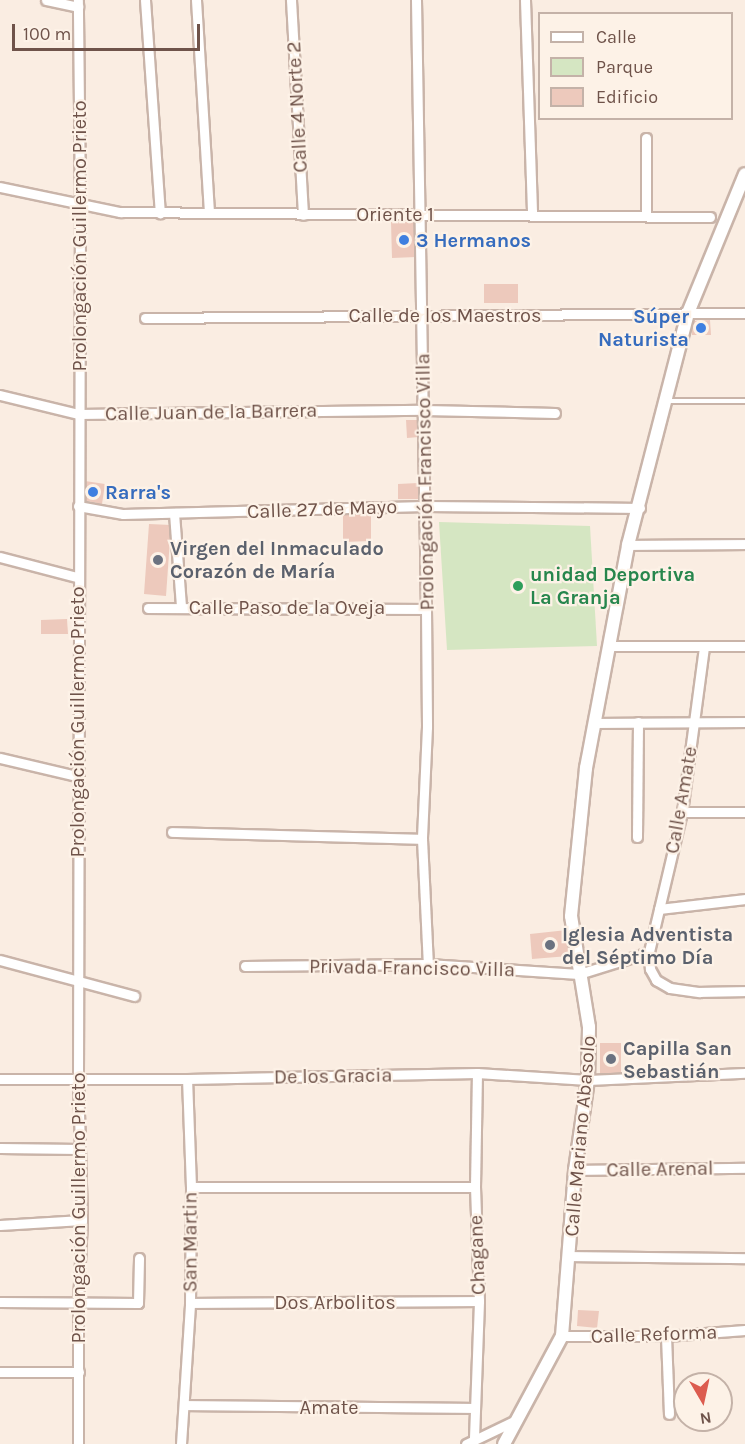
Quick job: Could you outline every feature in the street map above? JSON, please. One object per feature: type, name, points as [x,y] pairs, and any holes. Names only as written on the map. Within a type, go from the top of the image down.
[{"type":"street","points":[[46,0],[78,4]]},
{"type":"street","points":[[146,0],[160,213]]},
{"type":"street","points":[[196,0],[209,213]]},
{"type":"street","name":"Calle 4 Norte 2","points":[[291,0],[303,215]]},
{"type":"street","name":"Prolongación Francisco Villa","points":[[416,0],[423,314],[427,727],[422,839],[428,964]]},
{"type":"street","points":[[525,0],[532,214]]},
{"type":"street","name":"Prolongación Guillermo Prieto","points":[[78,4],[80,204],[77,776],[78,1078],[82,1220],[78,1304],[78,1444]]},
{"type":"street","points":[[646,138],[646,215]]},
{"type":"street","points":[[667,400],[688,313],[745,174]]},
{"type":"street","name":"Oriente 1","points":[[0,187],[120,212],[710,217]]},
{"type":"street","name":"Calle de los Maestros","points":[[145,318],[745,313]]},
{"type":"street","name":"Calle Juan de la Barrera","points":[[0,395],[78,414],[424,410],[555,412]]},
{"type":"street","name":"Calle Mariano Abasolo","points":[[562,1336],[575,1170],[588,1080],[589,1027],[579,974],[572,916],[586,768],[628,545],[667,400]]},
{"type":"street","name":"Calle 27 de Mayo","points":[[78,506],[123,514],[425,506],[639,508]]},
{"type":"street","points":[[174,513],[181,606]]},
{"type":"street","points":[[628,545],[745,544]]},
{"type":"street","points":[[0,557],[77,577]]},
{"type":"street","name":"Calle Paso de la Oveja","points":[[148,608],[181,606],[426,609]]},
{"type":"street","points":[[608,646],[745,646]]},
{"type":"street","name":"Calle Amate","points":[[649,952],[682,812],[705,647]]},
{"type":"street","points":[[637,837],[638,722]]},
{"type":"street","points":[[595,723],[745,722]]},
{"type":"street","points":[[0,758],[77,776]]},
{"type":"street","points":[[682,812],[745,812]]},
{"type":"street","points":[[172,832],[422,839]]},
{"type":"street","points":[[659,909],[745,899]]},
{"type":"street","points":[[579,974],[649,952],[650,969],[656,980],[670,988],[700,992],[745,991]]},
{"type":"street","points":[[0,960],[134,996]]},
{"type":"street","name":"Privada Francisco Villa","points":[[245,966],[428,964],[579,974]]},
{"type":"street","name":"De los Gracia","points":[[0,1079],[187,1079],[477,1073],[588,1080],[745,1073]]},
{"type":"street","name":"Chagane","points":[[474,1438],[479,1301],[475,1187],[477,1073]]},
{"type":"street","name":"San Martin","points":[[181,1444],[190,1303],[191,1187],[187,1079]]},
{"type":"street","points":[[0,1148],[79,1149]]},
{"type":"street","name":"Calle Arenal","points":[[575,1170],[745,1168]]},
{"type":"street","points":[[191,1187],[475,1187]]},
{"type":"street","points":[[0,1225],[82,1220]]},
{"type":"street","points":[[570,1256],[745,1258]]},
{"type":"street","points":[[0,1302],[138,1303],[139,1258]]},
{"type":"street","name":"Dos Arbolitos","points":[[190,1303],[479,1301]]},
{"type":"street","name":"Calle Reforma","points":[[562,1336],[666,1336],[745,1330]]},
{"type":"street","points":[[504,1444],[514,1421],[562,1336]]},
{"type":"street","points":[[666,1336],[669,1414]]},
{"type":"street","points":[[0,1372],[79,1372]]},
{"type":"street","name":"Amate","points":[[184,1405],[474,1408]]},
{"type":"street","points":[[466,1444],[474,1438],[514,1421]]},
{"type":"lane","points":[[667,400],[745,401]]},
{"type":"green space","name":"unidad Deportiva La Granja","points":[[439,522],[590,526],[597,646],[447,650]]},
{"type":"building","name":"3 Hermanos","points":[[391,222],[416,222],[416,257],[392,258]]},
{"type":"building","points":[[484,284],[518,284],[518,303],[484,303]]},
{"type":"building","name":"Súper Naturista","points":[[710,320],[711,335],[692,335],[692,321]]},
{"type":"building","points":[[406,420],[418,420],[419,437],[407,438]]},
{"type":"building","name":"Rarra's","points":[[85,481],[105,484],[102,504],[82,500]]},
{"type":"building","points":[[418,483],[418,499],[398,499],[398,484]]},
{"type":"building","points":[[343,513],[371,513],[371,541],[343,542]]},
{"type":"building","name":"Virgen del Inmaculado Corazón de María","points":[[149,524],[171,525],[166,596],[144,594]]},
{"type":"building","points":[[67,619],[68,634],[41,634],[41,620]]},
{"type":"building","name":"Iglesia Adventista del Séptimo Día","points":[[567,930],[569,956],[532,959],[530,934]]},
{"type":"building","name":"Capilla San Sebastián","points":[[600,1043],[621,1043],[621,1074],[600,1074]]},
{"type":"building","points":[[578,1310],[599,1311],[597,1328],[577,1326]]},
{"type":"place","name":"3 Hermanos","points":[[404,240]]},
{"type":"place","name":"Súper Naturista","points":[[701,328]]},
{"type":"place","name":"Rarra's","points":[[93,492]]},
{"type":"place","name":"Virgen del Inmaculado Corazón de María","points":[[158,560]]},
{"type":"place","name":"unidad Deportiva La Granja","points":[[518,586]]},
{"type":"place","name":"Iglesia Adventista del Séptimo Día","points":[[550,945]]},
{"type":"place","name":"Capilla San Sebastián","points":[[611,1059]]}]
